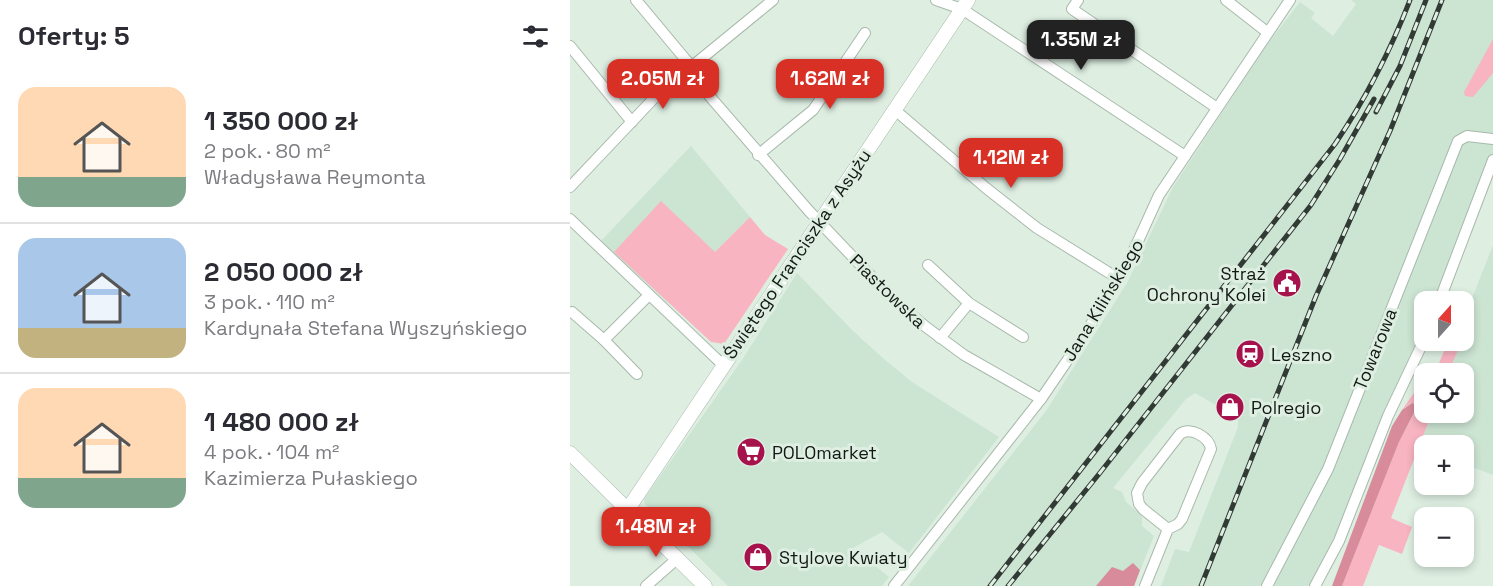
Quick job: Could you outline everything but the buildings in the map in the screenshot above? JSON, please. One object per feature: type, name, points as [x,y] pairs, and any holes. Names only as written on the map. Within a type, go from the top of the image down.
[{"type":"street","name":"Piastowska","points":[[636,0],[758,155],[892,298],[964,355],[1041,399]]},
{"type":"street","points":[[570,187],[657,95],[773,0]]},
{"type":"street","points":[[936,0],[965,4],[1185,156]]},
{"type":"street","points":[[1078,0],[1072,9],[1216,108]]},
{"type":"street","points":[[1226,0],[1267,32]]},
{"type":"street","name":"Jana Kilińskiego","points":[[894,586],[1041,399],[1082,339],[1119,279],[1159,195],[1290,0]]},
{"type":"street","name":"Świętego Franciszka z Asyżu","points":[[628,508],[965,4]]},
{"type":"street","points":[[758,155],[813,110],[865,33]]},
{"type":"street","points":[[570,46],[632,122]]},
{"type":"street","points":[[895,110],[986,188],[1037,228],[1119,279]]},
{"type":"street","name":"Towarowa","points":[[1267,586],[1328,469],[1458,141],[1467,136],[1493,139]]},
{"type":"street","points":[[1443,291],[1493,160]]},
{"type":"street","points":[[570,219],[723,365]]},
{"type":"street","points":[[928,265],[969,303],[1023,337]]},
{"type":"street","points":[[604,340],[649,295]]},
{"type":"street","points":[[940,338],[969,303]]},
{"type":"street","points":[[572,312],[604,340],[637,374]]},
{"type":"street","points":[[1315,586],[1339,541],[1388,416],[1419,351]]},
{"type":"street","points":[[1145,586],[1168,529],[1182,519],[1211,449],[1208,440],[1188,430],[1180,434],[1142,483],[1137,493],[1137,498],[1143,508],[1168,529]]},
{"type":"street","points":[[570,453],[705,586]]},
{"type":"street","points":[[646,586],[678,558]]},
{"type":"shaded area","points":[[1351,0],[1493,0],[1493,160],[1443,291],[1414,291],[1414,351],[1419,351],[1315,586],[1161,586],[1175,549],[1189,552],[1238,427],[1238,418],[1195,393],[1186,399],[1113,488],[1122,492],[1126,502],[1142,516],[1142,526],[1154,536],[1134,586],[908,586],[1046,411],[1127,283],[1173,187],[1268,43],[1300,2],[1315,13],[1311,18],[1333,36],[1356,4]]},
{"type":"shaded area","points":[[1493,39],[1493,73],[1473,97],[1465,96],[1464,92]]},
{"type":"shaded area","points":[[691,146],[750,217],[667,302],[601,241]]},
{"type":"shaded area","points":[[661,201],[715,252],[750,217],[765,235],[788,249],[724,344],[711,342],[614,252]]},
{"type":"shaded area","points":[[1493,245],[1493,475],[1474,468],[1474,435],[1423,435],[1428,423],[1474,423],[1474,363],[1452,363],[1458,351],[1474,351],[1474,293]]},
{"type":"shaded area","points":[[797,273],[853,331],[912,382],[999,437],[909,553],[882,532],[853,548],[889,577],[882,586],[728,586],[645,504],[644,499],[742,360]]},
{"type":"shaded area","points":[[1444,351],[1458,351],[1452,363],[1439,363]]},
{"type":"shaded area","points":[[1414,393],[1414,404],[1411,403],[1402,410]]},
{"type":"shaded area","points":[[1414,404],[1414,413],[1399,442],[1342,586],[1332,586],[1392,426],[1402,410]]},
{"type":"shaded area","points":[[1414,414],[1414,423],[1428,423],[1423,435],[1414,435],[1414,459],[1391,518],[1412,527],[1402,554],[1379,545],[1363,586],[1342,586],[1399,442]]},
{"type":"shaded area","points":[[1133,563],[1140,570],[1134,586],[1096,586],[1112,567],[1123,571]]},
{"type":"railway","points":[[990,586],[1335,144],[1377,74],[1410,0]]},
{"type":"railway","points":[[1376,112],[1400,66],[1426,0]]},
{"type":"railway","points":[[1201,586],[1316,296],[1390,131],[1442,0]]},
{"type":"railway","points":[[1008,586],[1311,205],[1374,99]]},
{"type":"place","name":"Straż Ochrony Kolei","points":[[1287,283]]},
{"type":"place","name":"Leszno","points":[[1250,354]]},
{"type":"place","name":"Polregio","points":[[1230,407]]},
{"type":"place","name":"POLOmarket","points":[[751,452]]},
{"type":"place","name":"Stylove Kwiaty","points":[[758,557]]}]
